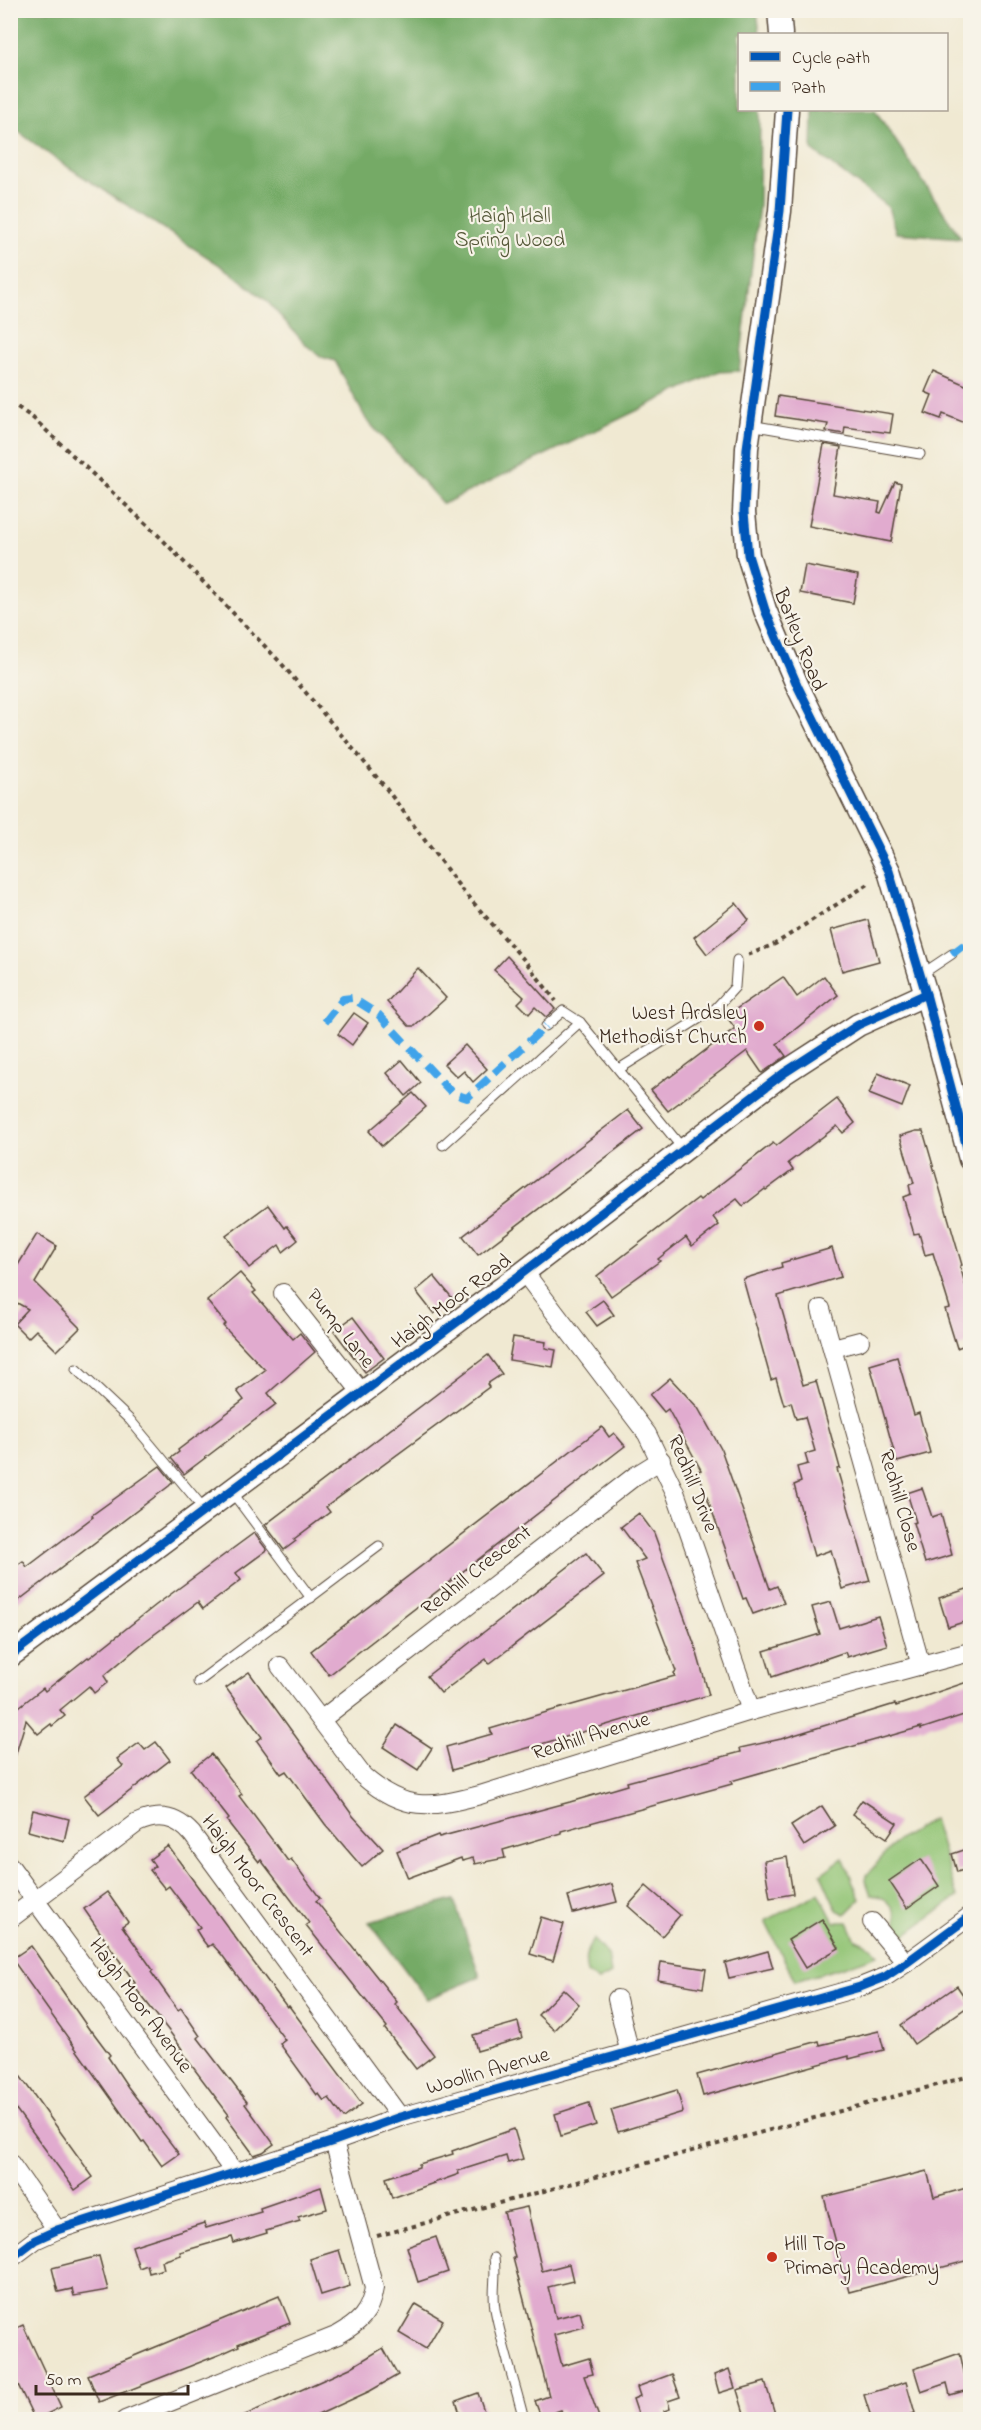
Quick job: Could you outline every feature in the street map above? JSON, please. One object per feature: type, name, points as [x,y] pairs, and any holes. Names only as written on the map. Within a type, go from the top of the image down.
[{"type":"street","points":[[779,10],[781,33]]},
{"type":"street","name":"Batley Road","points":[[787,111],[780,211],[750,425],[744,512],[748,555],[765,610],[798,687],[889,871],[923,984],[970,1159]]},
{"type":"street","name":"Haigh Moor Road","points":[[10,1656],[524,1272],[784,1073],[923,984]]},
{"type":"street","name":"Redhill Drive","points":[[524,1272],[647,1434],[661,1460],[675,1492],[751,1711]]},
{"type":"street","name":"Pump Lane","points":[[283,1293],[362,1393]]},
{"type":"street","name":"Redhill Close","points":[[821,1309],[921,1665]]},
{"type":"street","points":[[833,1348],[860,1341]]},
{"type":"street","name":"Redhill Crescent","points":[[322,1719],[634,1476],[661,1460]]},
{"type":"street","name":"Redhill Avenue","points":[[280,1666],[363,1776],[377,1789],[415,1805],[456,1801],[480,1795],[751,1711],[970,1652]]},
{"type":"street","name":"Haigh Moor Crescent","points":[[10,1919],[137,1823],[159,1817],[171,1817],[182,1823],[400,2117]]},
{"type":"street","name":"Haigh Moor Avenue","points":[[10,1866],[235,2173]]},
{"type":"street","name":"Woollin Avenue","points":[[10,2259],[35,2240],[57,2230],[334,2142],[400,2117],[629,2050],[860,1987],[885,1977],[970,1916]]},
{"type":"street","points":[[872,1922],[906,1963]]},
{"type":"street","points":[[617,1999],[629,2050]]},
{"type":"street","points":[[125,2420],[339,2335],[353,2327],[365,2316],[372,2302],[374,2288],[334,2142]]},
{"type":"street","points":[[10,2163],[57,2230]]},
{"type":"lane","points":[[750,425],[920,454]]},
{"type":"lane","points":[[923,984],[952,954]]},
{"type":"lane","points":[[619,1069],[716,1008],[735,987],[737,960]]},
{"type":"lane","points":[[546,1026],[563,1011],[580,1022],[682,1149]]},
{"type":"lane","points":[[443,1145],[580,1022]]},
{"type":"lane","points":[[76,1370],[130,1420],[205,1510]]},
{"type":"lane","points":[[231,1490],[310,1598]]},
{"type":"lane","points":[[198,1682],[379,1546]]},
{"type":"lane","points":[[494,2258],[495,2310],[524,2420]]},
{"type":"path","points":[[10,402],[33,418],[161,538],[281,663],[385,787],[462,890],[525,961],[563,1011]]},
{"type":"path","points":[[737,960],[775,944],[889,871]]},
{"type":"path","points":[[361,2240],[970,2076]]},
{"type":"green space","name":"Haigh Hall Spring Wood","points":[[10,11],[757,11],[760,33],[738,33],[738,111],[760,111],[759,206],[739,371],[717,372],[443,504],[366,419],[335,361],[322,357],[306,345],[267,301],[229,271],[57,160],[11,126]]},
{"type":"green space","points":[[813,111],[876,111],[961,238],[896,233],[888,207],[812,150]]},
{"type":"green space","points":[[933,1819],[957,1897],[902,1937],[898,1934],[893,1908],[885,1899],[871,1895],[866,1881],[867,1875],[894,1843]]},
{"type":"green space","points":[[843,1858],[860,1899],[845,1914],[837,1910],[821,1874]]},
{"type":"green space","points":[[819,1893],[834,1922],[848,1922],[856,1940],[872,1947],[878,1955],[795,1981],[765,1921]]},
{"type":"green space","points":[[454,1900],[480,1977],[427,1999],[369,1922]]},
{"type":"green space","points":[[594,1939],[608,1955],[611,1974],[598,1981],[587,1973],[586,1963],[587,1951]]},
{"type":"building","points":[[934,371],[970,387],[970,425],[943,414],[941,419],[925,413],[932,395],[925,392]]},
{"type":"building","points":[[778,396],[893,414],[890,433],[845,427],[844,434],[826,431],[828,424],[775,416]]},
{"type":"building","points":[[824,444],[841,447],[833,494],[880,502],[878,512],[881,513],[895,482],[901,484],[891,542],[809,526]]},
{"type":"building","points":[[805,565],[858,575],[853,603],[800,593]]},
{"type":"building","points":[[736,903],[749,920],[707,954],[694,937]]},
{"type":"building","points":[[868,920],[879,961],[842,971],[831,930]]},
{"type":"building","points":[[507,956],[555,1009],[546,1017],[535,1007],[529,1014],[518,1003],[524,997],[494,970]]},
{"type":"building","points":[[418,968],[446,998],[415,1026],[409,1026],[387,1002]]},
{"type":"building","points":[[824,976],[838,995],[777,1044],[786,1056],[762,1073],[747,1051],[668,1111],[651,1090],[735,1028],[726,1016],[783,977],[797,997]]},
{"type":"building","points":[[354,1013],[368,1023],[352,1045],[338,1034]]},
{"type":"building","points":[[465,1045],[487,1069],[473,1082],[464,1071],[457,1077],[444,1064]]},
{"type":"building","points":[[402,1060],[421,1083],[406,1096],[387,1073]]},
{"type":"building","points":[[878,1073],[910,1086],[902,1107],[869,1094]]},
{"type":"building","points":[[413,1093],[426,1107],[382,1146],[369,1131]]},
{"type":"building","points":[[837,1099],[855,1123],[843,1133],[837,1126],[788,1163],[793,1170],[766,1190],[743,1206],[737,1199],[713,1217],[719,1225],[692,1246],[686,1237],[658,1259],[660,1261],[611,1296],[597,1276],[698,1198],[700,1200],[773,1143],[776,1146]]},
{"type":"building","points":[[628,1110],[643,1129],[478,1255],[463,1236]]},
{"type":"building","points":[[923,1131],[962,1265],[960,1266],[970,1301],[970,1343],[957,1348],[945,1309],[950,1308],[933,1253],[925,1255],[919,1233],[914,1234],[903,1197],[911,1194],[909,1185],[914,1183],[900,1136]]},
{"type":"building","points":[[268,1205],[285,1228],[287,1226],[298,1240],[283,1252],[279,1245],[249,1268],[226,1236]]},
{"type":"building","points":[[37,1234],[57,1246],[35,1283],[80,1328],[57,1351],[36,1330],[28,1338],[14,1324],[28,1309],[10,1299],[10,1278]]},
{"type":"building","points":[[832,1248],[841,1277],[778,1296],[803,1385],[816,1381],[840,1468],[837,1469],[870,1581],[842,1589],[831,1550],[814,1556],[794,1485],[801,1482],[797,1467],[808,1464],[805,1454],[815,1451],[805,1417],[796,1419],[791,1402],[784,1405],[776,1378],[771,1380],[743,1279],[782,1267],[781,1263]]},
{"type":"building","points":[[240,1273],[256,1291],[253,1293],[293,1339],[300,1333],[315,1352],[268,1393],[276,1404],[184,1474],[171,1458],[179,1452],[178,1450],[244,1400],[237,1391],[265,1370],[223,1326],[226,1324],[207,1301]]},
{"type":"building","points":[[434,1276],[453,1299],[434,1314],[416,1291]]},
{"type":"building","points":[[603,1300],[614,1315],[597,1326],[586,1312]]},
{"type":"building","points":[[353,1317],[384,1358],[365,1372],[334,1331]]},
{"type":"building","points":[[513,1337],[546,1342],[545,1348],[556,1350],[553,1367],[509,1360]]},
{"type":"building","points":[[488,1355],[502,1374],[487,1384],[489,1387],[326,1507],[330,1512],[294,1539],[296,1541],[284,1550],[265,1525]]},
{"type":"building","points":[[897,1357],[914,1415],[919,1413],[930,1453],[897,1462],[870,1365]]},
{"type":"building","points":[[670,1378],[698,1408],[721,1449],[770,1589],[777,1586],[784,1603],[753,1614],[746,1598],[743,1599],[698,1471],[701,1470],[668,1409],[664,1412],[650,1395]]},
{"type":"building","points":[[602,1427],[609,1437],[614,1433],[625,1446],[329,1675],[311,1651]]},
{"type":"building","points":[[160,1466],[173,1482],[169,1486],[10,1607],[10,1570],[23,1561],[27,1567],[93,1517],[92,1515]]},
{"type":"building","points":[[922,1488],[932,1517],[941,1514],[952,1555],[925,1563],[907,1493]]},
{"type":"building","points":[[639,1513],[654,1533],[695,1646],[709,1695],[452,1770],[446,1747],[492,1734],[490,1729],[675,1676],[676,1671],[635,1563],[645,1559],[621,1527]]},
{"type":"building","points":[[254,1533],[267,1550],[236,1573],[241,1580],[203,1609],[198,1602],[144,1642],[104,1676],[108,1682],[94,1693],[89,1686],[60,1710],[65,1716],[52,1726],[51,1724],[38,1734],[26,1720],[14,1760],[10,1759],[10,1714],[43,1688],[45,1691]]},
{"type":"building","points":[[586,1553],[604,1576],[489,1664],[486,1659],[441,1693],[427,1676]]},
{"type":"building","points":[[970,1588],[970,1620],[948,1627],[939,1598]]},
{"type":"building","points":[[831,1602],[839,1628],[878,1616],[887,1645],[847,1657],[845,1652],[772,1677],[764,1651],[820,1634],[812,1607]]},
{"type":"building","points":[[249,1672],[353,1816],[383,1849],[362,1867],[325,1824],[286,1771],[281,1774],[257,1741],[262,1737],[226,1688]]},
{"type":"building","points":[[970,1681],[970,1713],[921,1729],[921,1727],[731,1781],[732,1784],[561,1831],[561,1833],[503,1850],[505,1858],[475,1864],[473,1858],[462,1861],[461,1858],[408,1878],[397,1851],[438,1835],[439,1837],[570,1802],[628,1785],[627,1782],[741,1752],[740,1748],[781,1739],[895,1704],[896,1706]]},
{"type":"building","points":[[397,1725],[432,1748],[418,1770],[383,1747]]},
{"type":"building","points":[[156,1742],[170,1760],[99,1815],[84,1796],[123,1766],[117,1759],[139,1743],[145,1750]]},
{"type":"building","points":[[211,1754],[242,1794],[239,1796],[288,1861],[291,1859],[320,1898],[316,1901],[397,2002],[395,2004],[434,2055],[416,2069],[385,2029],[387,2027],[306,1925],[309,1923],[261,1860],[259,1862],[227,1821],[229,1819],[191,1770]]},
{"type":"building","points":[[862,1800],[897,1823],[887,1838],[852,1814]]},
{"type":"building","points":[[822,1806],[835,1826],[804,1846],[791,1826]]},
{"type":"building","points":[[33,1810],[69,1819],[64,1841],[28,1831]]},
{"type":"building","points":[[168,1846],[362,2104],[344,2118],[329,2098],[324,2101],[319,2094],[317,2095],[280,2044],[285,2040],[222,1955],[212,1944],[208,1947],[196,1930],[200,1927],[169,1886],[165,1889],[150,1870],[155,1866],[150,1859]]},
{"type":"building","points":[[970,1848],[970,1868],[957,1872],[952,1854]]},
{"type":"building","points":[[787,1857],[793,1894],[770,1898],[764,1861]]},
{"type":"building","points":[[921,1859],[939,1886],[907,1908],[889,1881]]},
{"type":"building","points":[[612,1884],[617,1902],[573,1913],[568,1896]]},
{"type":"building","points":[[646,1886],[680,1915],[662,1936],[628,1906]]},
{"type":"building","points":[[107,1892],[128,1922],[122,1926],[153,1970],[151,1972],[178,2010],[181,2008],[200,2036],[198,2038],[247,2102],[245,2104],[274,2144],[263,2152],[254,2155],[226,2117],[229,2115],[133,1985],[135,1983],[84,1909]]},
{"type":"building","points":[[541,1917],[564,1924],[553,1961],[530,1954]]},
{"type":"building","points":[[822,1919],[839,1948],[805,1968],[788,1940]]},
{"type":"building","points":[[31,1946],[91,2032],[110,2055],[108,2057],[128,2087],[179,2154],[162,2166],[144,2141],[142,2142],[12,1959]]},
{"type":"building","points":[[768,1951],[773,1968],[729,1978],[725,1963]]},
{"type":"building","points":[[661,1962],[706,1969],[703,1988],[658,1980]]},
{"type":"building","points":[[957,1986],[970,2005],[914,2044],[901,2025]]},
{"type":"building","points":[[563,1989],[579,2004],[554,2030],[538,2015]]},
{"type":"building","points":[[518,2022],[522,2038],[477,2051],[473,2035]]},
{"type":"building","points":[[879,2031],[884,2050],[849,2059],[849,2056],[703,2096],[697,2075],[819,2041],[820,2045]]},
{"type":"building","points":[[10,2062],[93,2177],[75,2190],[10,2101]]},
{"type":"building","points":[[677,2090],[683,2112],[618,2132],[611,2110]]},
{"type":"building","points":[[589,2103],[596,2125],[561,2136],[555,2114]]},
{"type":"building","points":[[514,2129],[523,2159],[508,2163],[506,2156],[458,2171],[459,2174],[392,2198],[386,2178]]},
{"type":"building","points":[[927,2171],[934,2197],[970,2187],[970,2260],[849,2292],[824,2197]]},
{"type":"building","points":[[321,2187],[327,2209],[298,2217],[300,2221],[234,2243],[232,2237],[180,2252],[181,2255],[162,2261],[164,2269],[149,2273],[147,2265],[139,2268],[132,2246],[204,2223],[206,2228],[261,2212],[260,2208]]},
{"type":"building","points":[[527,2207],[542,2271],[569,2264],[573,2281],[548,2287],[556,2318],[580,2312],[584,2327],[554,2335],[562,2366],[589,2358],[593,2374],[584,2376],[600,2420],[565,2420],[561,2410],[541,2417],[535,2401],[549,2396],[513,2258],[515,2258],[504,2212]]},
{"type":"building","points":[[436,2237],[448,2272],[418,2282],[407,2247]]},
{"type":"building","points":[[339,2250],[350,2286],[321,2295],[310,2259]]},
{"type":"building","points":[[99,2256],[108,2290],[74,2296],[72,2289],[58,2292],[52,2268]]},
{"type":"building","points":[[279,2296],[290,2323],[238,2344],[239,2346],[221,2354],[99,2402],[88,2375]]},
{"type":"building","points":[[416,2304],[443,2320],[426,2349],[399,2333]]},
{"type":"building","points":[[23,2325],[61,2407],[35,2420],[10,2368],[10,2331]]},
{"type":"building","points":[[383,2348],[398,2375],[370,2391],[307,2420],[234,2420],[350,2368]]},
{"type":"building","points":[[960,2353],[968,2390],[950,2395],[947,2383],[921,2392],[914,2369]]},
{"type":"building","points":[[729,2369],[735,2388],[719,2393],[714,2375]]},
{"type":"building","points":[[672,2374],[680,2397],[668,2401],[670,2409],[664,2411],[667,2420],[640,2420],[633,2399],[640,2396],[637,2387]]},
{"type":"building","points":[[765,2382],[777,2420],[746,2420],[737,2390]]},
{"type":"building","points":[[906,2382],[915,2413],[893,2420],[872,2420],[864,2395]]},
{"type":"building","points":[[478,2393],[487,2420],[462,2420],[456,2401]]},
{"type":"marked path","points":[[952,954],[970,940]]},
{"type":"marked path","points":[[325,1022],[343,999],[352,998],[379,1015],[452,1093],[467,1098],[546,1026]]},
{"type":"cycle path","points":[[787,111],[780,211],[747,448],[744,512],[748,555],[765,610],[798,687],[889,871],[926,994],[970,1159]]},
{"type":"cycle path","points":[[10,1656],[524,1272],[784,1073],[858,1025],[926,994]]},
{"type":"cycle path","points":[[10,2259],[35,2240],[57,2230],[334,2141],[400,2117],[860,1987],[885,1977],[970,1916]]},
{"type":"place","name":"West Ardsley Methodist Church","points":[[759,1026]]},
{"type":"place","name":"Hill Top Primary Academy","points":[[772,2257]]}]
